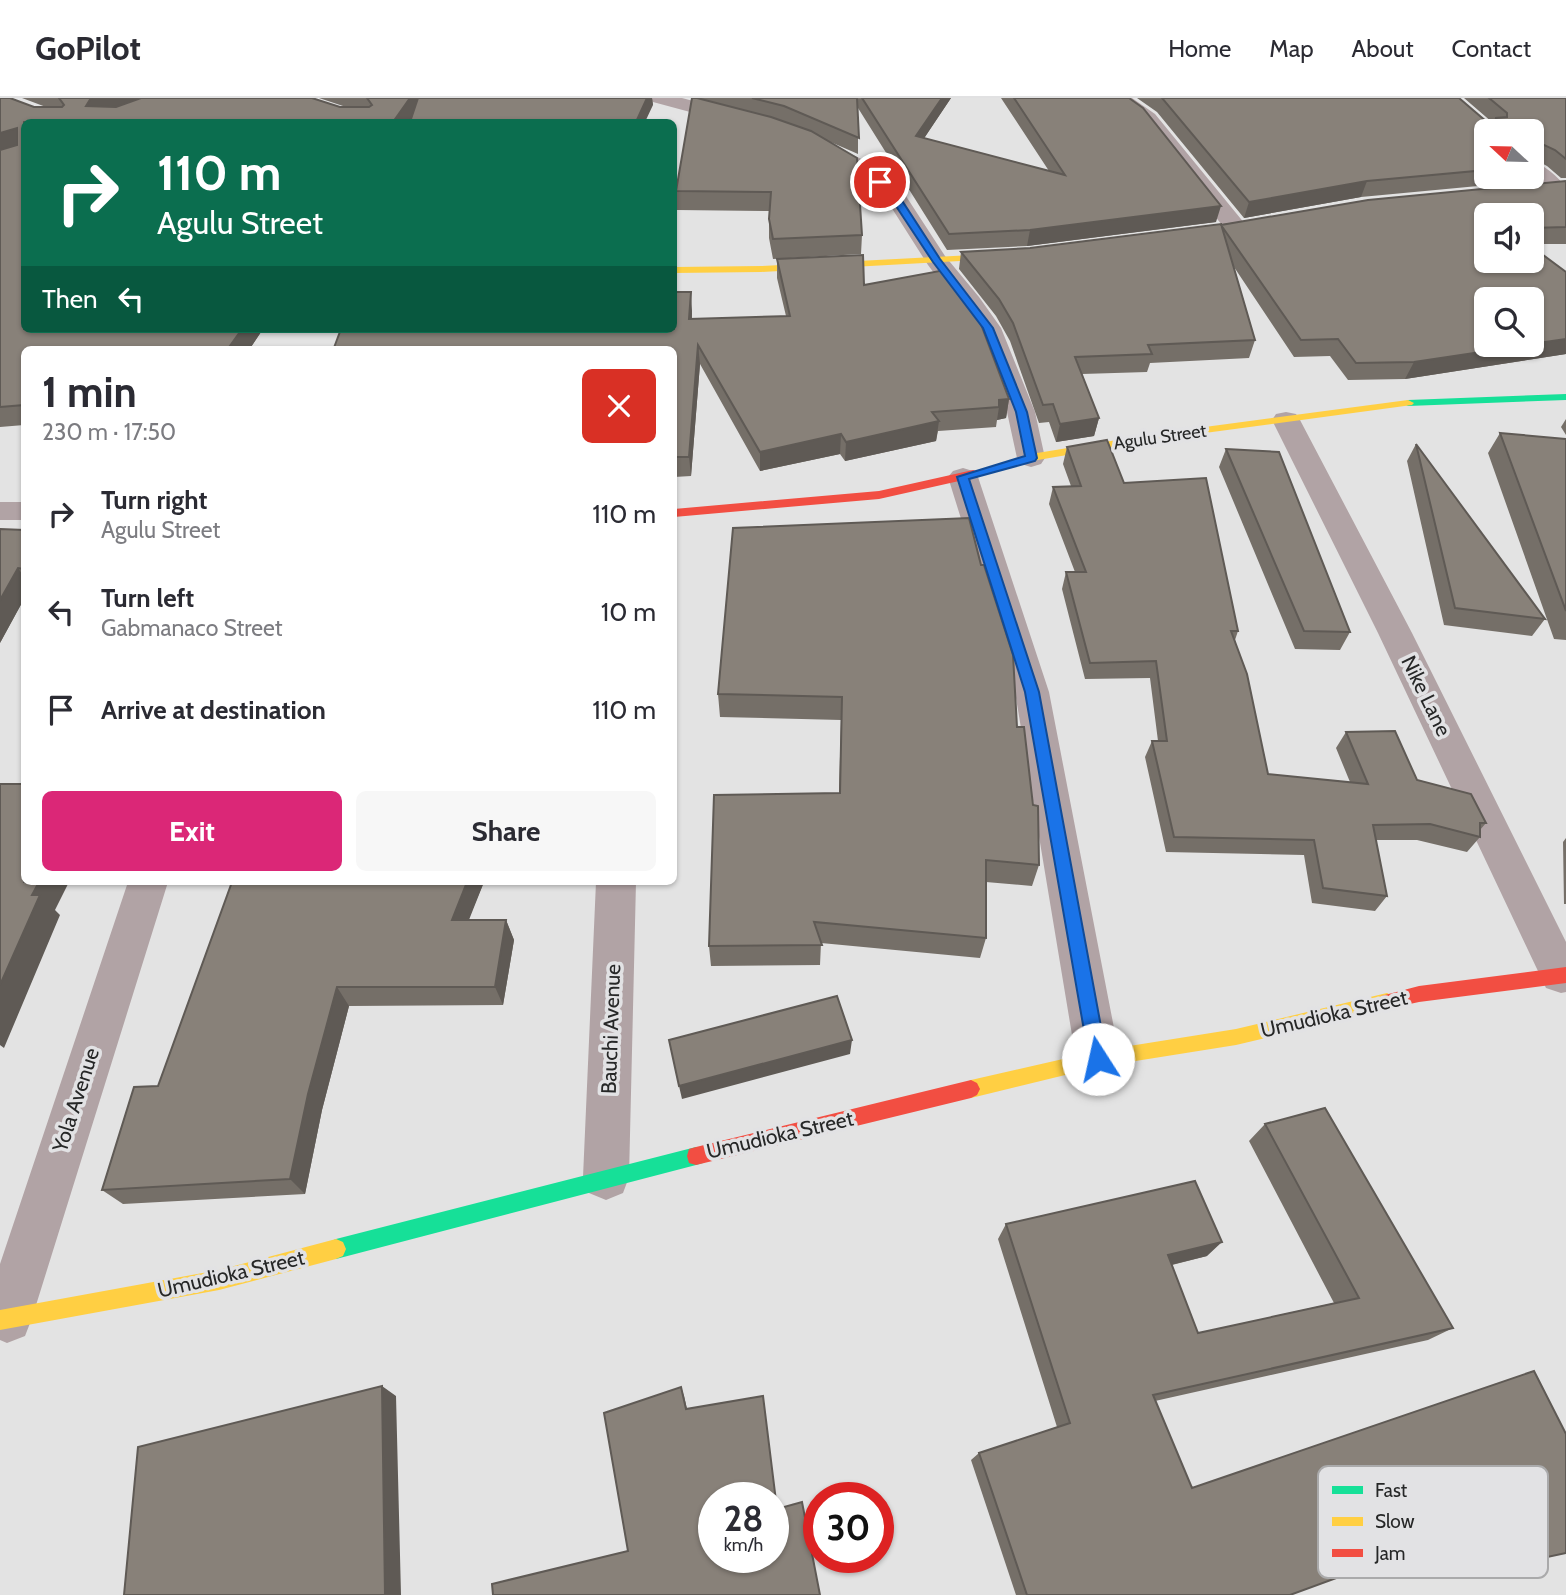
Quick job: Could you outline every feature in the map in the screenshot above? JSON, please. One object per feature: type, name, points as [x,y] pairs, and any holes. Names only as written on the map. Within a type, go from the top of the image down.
[{"type":"street","points":[[660,98],[766,126]]},
{"type":"street","points":[[1119,98],[1148,118],[1244,227]]},
{"type":"street","points":[[789,133],[819,144],[866,170],[894,195],[936,260],[988,328],[1021,412],[1031,458]]},
{"type":"street","points":[[1544,176],[1561,187]]},
{"type":"street","points":[[1528,190],[1561,187]]},
{"type":"street","points":[[1211,232],[1244,227]]},
{"type":"street","points":[[677,270],[761,269],[1027,256]]},
{"type":"street","name":"Agulu Street","points":[[677,513],[880,495],[963,477],[1031,458],[1160,436],[1391,404],[1566,397]]},
{"type":"street","name":"Nike Lane","points":[[1286,420],[1564,975]]},
{"type":"street","points":[[963,477],[1032,692],[1098,1059]]},
{"type":"street","points":[[0,511],[21,511]]},
{"type":"street","name":"Yola Avenue","points":[[3,1319],[147,885]]},
{"type":"street","name":"Bauchi Avenue","points":[[606,1177],[616,885]]},
{"type":"street","name":"Umudioka Street","points":[[3,1319],[219,1280],[606,1177],[1098,1059],[1236,1037],[1419,994],[1564,975]]},
{"type":"building","points":[[0,98],[10,98],[34,107],[62,107],[64,105],[59,98],[91,98],[86,106],[116,107],[141,98],[312,98],[340,107],[369,107],[372,105],[367,98],[410,98],[395,119],[21,119],[21,333],[239,333],[230,346],[21,346],[21,405],[0,407],[0,150],[17,145],[17,128],[0,133]]},
{"type":"building","points":[[418,98],[647,98],[637,119],[411,119]]},
{"type":"building","points":[[692,98],[771,117],[811,131],[857,158],[862,235],[773,239],[769,219],[771,192],[677,191]]},
{"type":"building","points":[[752,98],[857,98],[859,138],[784,106]]},
{"type":"building","points":[[862,98],[942,98],[916,136],[1065,175],[1014,98],[1129,98],[1143,108],[1221,206],[1030,230],[949,234]]},
{"type":"building","points":[[1162,98],[1459,98],[1484,119],[1474,119],[1474,171],[1367,181],[1249,202]]},
{"type":"building","points":[[1489,98],[1566,98],[1566,159],[1544,145],[1544,119],[1496,119],[1507,117],[1507,113]]},
{"type":"building","points":[[1566,181],[1566,227],[1544,228],[1544,203],[1474,203],[1474,273],[1544,273],[1544,256],[1566,272],[1566,339],[1544,342],[1544,287],[1474,287],[1474,353],[1414,362],[1356,363],[1338,339],[1301,340],[1221,225],[1368,200],[1483,189],[1544,189],[1544,183]]},
{"type":"building","points":[[1221,224],[1255,340],[1148,345],[1152,354],[1075,357],[1099,418],[1060,424],[1053,404],[1043,405],[1013,323],[999,299],[961,252],[1030,248]]},
{"type":"building","points":[[863,255],[864,285],[945,270],[976,311],[1009,399],[999,400],[999,407],[932,412],[939,421],[846,442],[841,434],[760,452],[698,345],[689,457],[677,457],[677,346],[335,346],[339,333],[677,333],[677,292],[691,292],[689,319],[790,316],[777,259]]},
{"type":"building","points":[[1500,433],[1566,439],[1566,611]]},
{"type":"building","points":[[1107,440],[1124,483],[1206,478],[1238,631],[1231,631],[1247,674],[1268,774],[1368,784],[1346,732],[1395,731],[1417,780],[1471,794],[1486,823],[1480,823],[1480,837],[1430,824],[1373,825],[1387,896],[1323,888],[1314,840],[1174,837],[1152,741],[1167,741],[1156,661],[1090,663],[1066,572],[1086,572],[1053,487],[1081,486],[1067,447]]},
{"type":"building","points":[[1416,444],[1545,619],[1455,608]]},
{"type":"building","points":[[1226,449],[1279,452],[1350,632],[1304,631]]},
{"type":"building","points":[[969,518],[981,565],[984,565],[1013,655],[1017,727],[1024,727],[1033,805],[1038,806],[1039,865],[986,860],[986,938],[814,922],[822,945],[709,946],[714,795],[840,793],[842,697],[718,694],[733,528]]},
{"type":"building","points":[[0,529],[21,530],[21,568],[18,568],[0,600]]},
{"type":"building","points":[[0,784],[21,784],[21,885],[37,885],[32,895],[40,895],[0,985]]},
{"type":"building","points":[[231,885],[466,885],[452,920],[506,920],[495,987],[337,987],[308,1094],[290,1179],[102,1190],[134,1087],[158,1086]]},
{"type":"building","points":[[837,996],[852,1040],[679,1086],[669,1040]]},
{"type":"building","points":[[1325,1108],[1453,1328],[1153,1395],[1192,1488],[1534,1371],[1566,1434],[1566,1553],[1548,1557],[1548,1466],[1318,1466],[1318,1578],[1336,1578],[1290,1595],[1027,1595],[979,1453],[1070,1423],[1006,1224],[1195,1181],[1222,1242],[1168,1255],[1198,1333],[1359,1298],[1265,1124]]},
{"type":"building","points":[[382,1386],[385,1595],[124,1595],[138,1447]]},
{"type":"building","points":[[681,1387],[686,1409],[763,1396],[774,1482],[698,1482],[698,1573],[789,1573],[789,1506],[802,1502],[803,1573],[816,1573],[820,1595],[493,1595],[492,1584],[628,1551],[604,1413]]},
{"type":"traffic: fast","points":[[1408,403],[1566,397]]},
{"type":"traffic: fast","points":[[336,1249],[696,1156]]},
{"type":"traffic: slow","points":[[677,270],[761,269],[1011,256]]},
{"type":"traffic: slow","points":[[973,474],[1031,458],[1160,436],[1408,403]]},
{"type":"traffic: slow","points":[[971,1089],[1098,1059],[1236,1037],[1387,1001]]},
{"type":"traffic: slow","points":[[0,1320],[219,1280],[336,1249]]},
{"type":"traffic: jam","points":[[677,513],[879,495],[973,474]]},
{"type":"traffic: jam","points":[[1387,1001],[1419,994],[1566,975]]},
{"type":"traffic: jam","points":[[696,1156],[971,1089]]},
{"type":"route","points":[[880,182],[894,195],[936,260],[988,328],[1021,412],[1031,458],[963,477],[1032,692],[1098,1059]]}]
